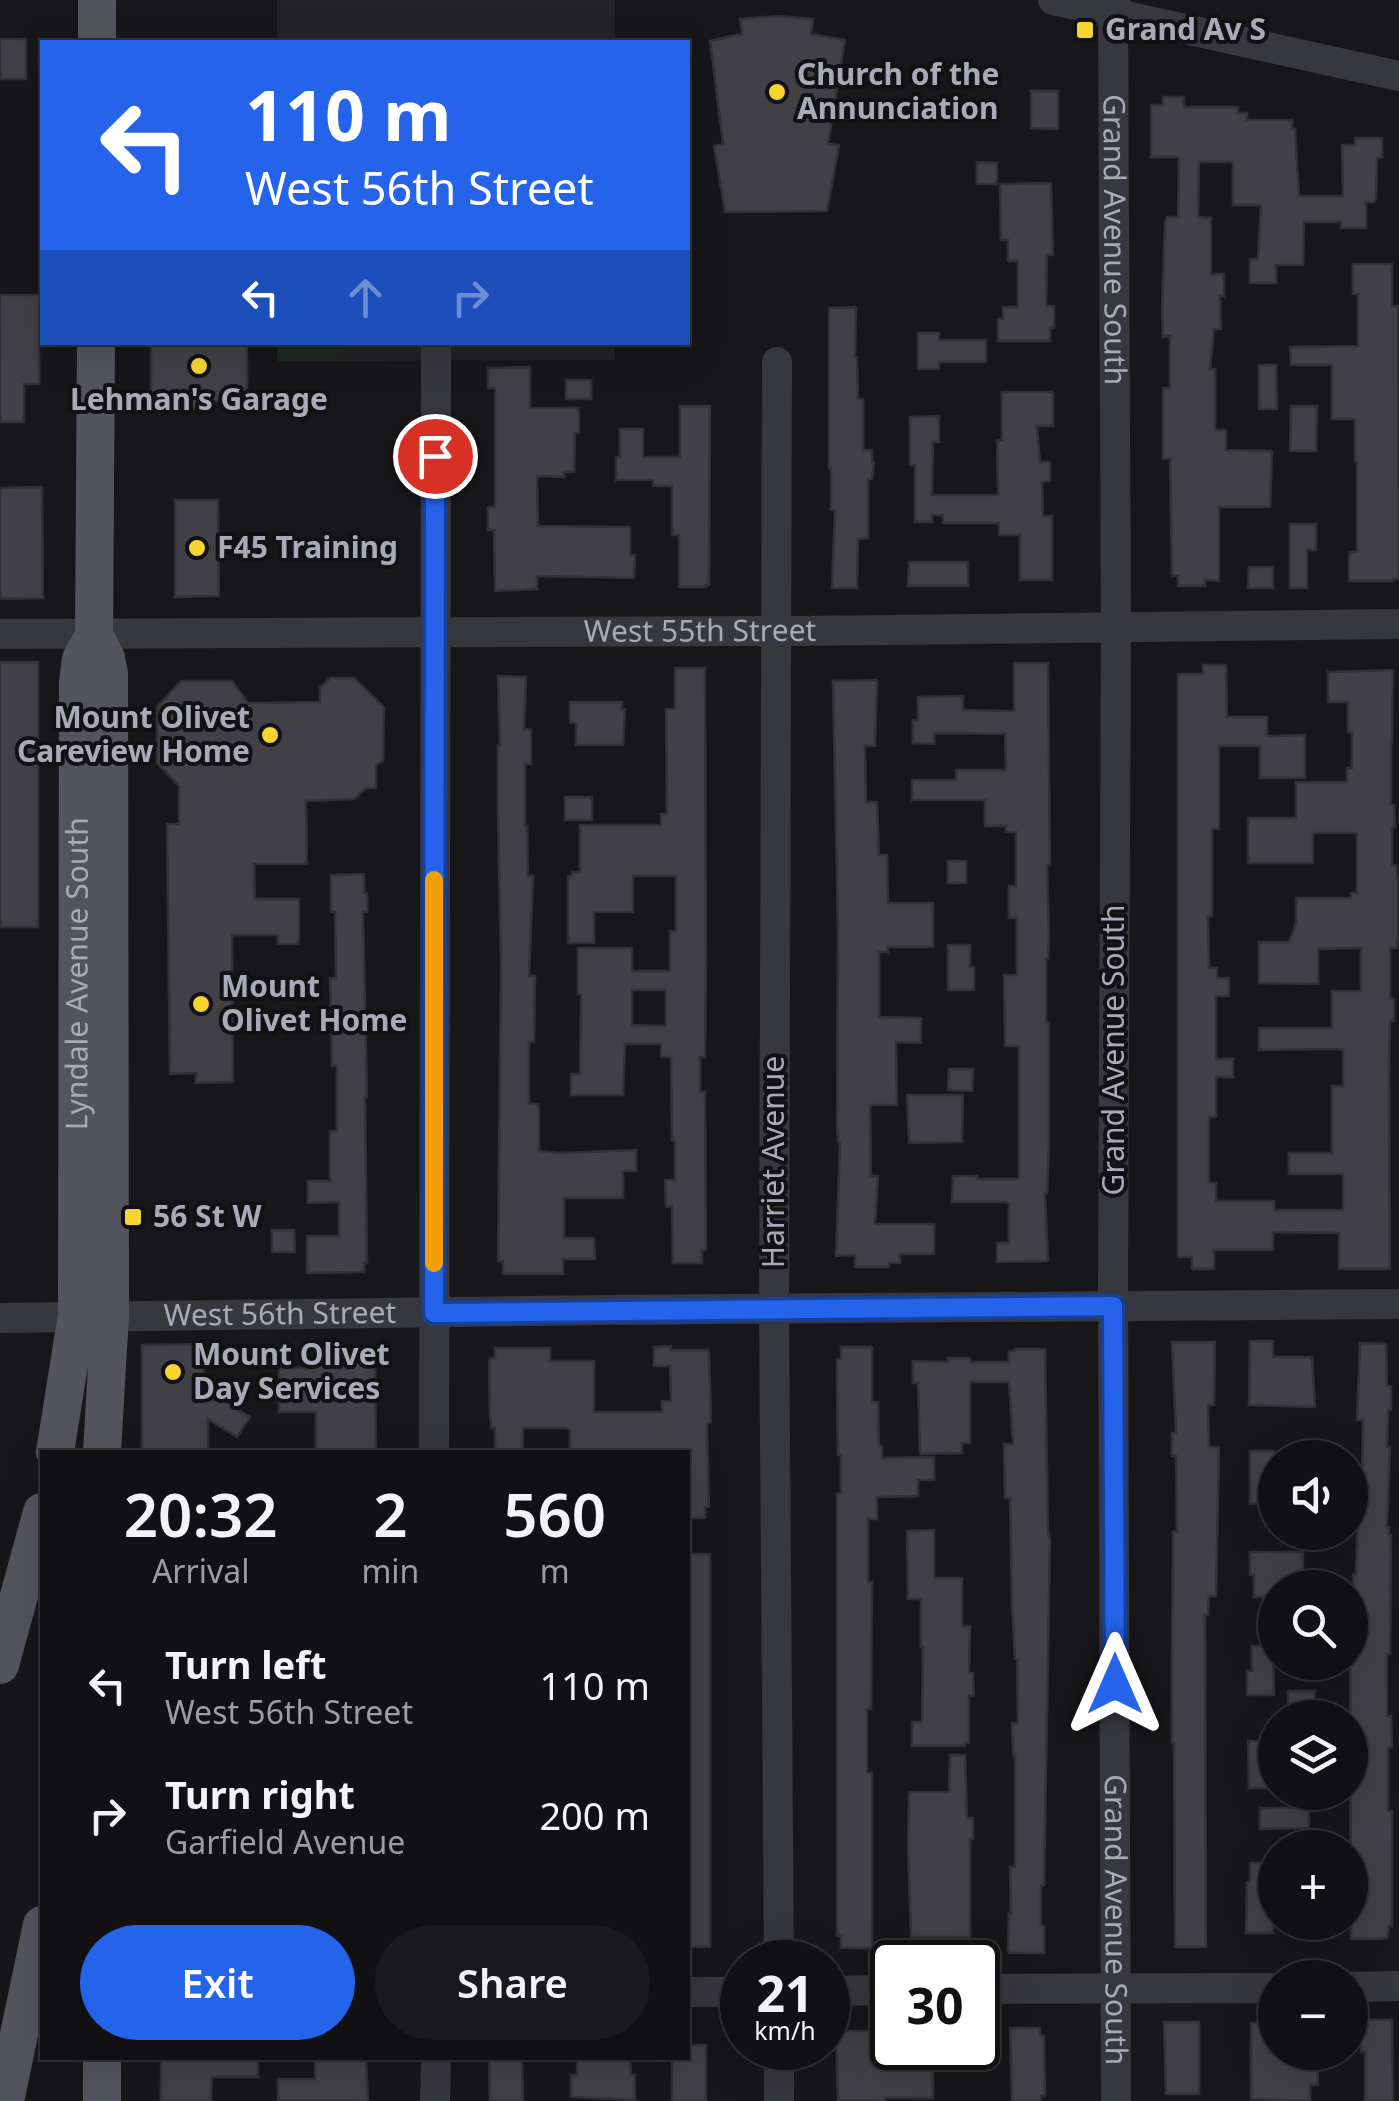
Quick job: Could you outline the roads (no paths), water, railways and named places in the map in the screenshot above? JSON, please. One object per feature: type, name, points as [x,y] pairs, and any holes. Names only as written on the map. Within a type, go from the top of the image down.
[{"type":"main road","points":[[97,40],[98,0]]},
{"type":"main road","name":"Lyndale Avenue South","points":[[94,1315],[78,682],[80,659],[94,635],[96,345]]},
{"type":"main road","points":[[56,1450],[94,1315]]},
{"type":"main road","points":[[94,1315],[102,1450]]},
{"type":"main road","points":[[0,1665],[40,1519]]},
{"type":"main road","points":[[5,2101],[40,1935]]},
{"type":"main road","points":[[102,2060],[102,2101]]},
{"type":"street","points":[[1053,0],[1115,7],[1399,76]]},
{"type":"street","name":"Grand Avenue South","points":[[1115,7],[1116,2101]]},
{"type":"street","points":[[434,1450],[436,350]]},
{"type":"street","name":"Harriet Avenue","points":[[777,362],[774,1309],[778,1940]]},
{"type":"street","name":"West 55th Street","points":[[0,634],[777,632],[1399,624]]},
{"type":"street","name":"West 56th Street","points":[[0,1318],[1399,1304]]},
{"type":"street","points":[[1368,1987],[1399,1986]]},
{"type":"street","points":[[1000,1989],[1258,1988]]},
{"type":"street","points":[[690,1992],[720,1992]]},
{"type":"street","points":[[435,2101],[436,2060]]},
{"type":"street","points":[[779,2070],[779,2101]]},
{"type":"place","name":"Grand Av S","points":[[1085,30]]},
{"type":"place","name":"Church of the Annunciation","points":[[777,92]]},
{"type":"place","name":"Lehman's Garage","points":[[199,366]]},
{"type":"place","name":"F45 Training","points":[[197,548]]},
{"type":"place","name":"Mount Olivet Careview Home","points":[[270,735]]},
{"type":"place","name":"Mount Olivet Home","points":[[201,1004]]},
{"type":"place","name":"56 St W","points":[[133,1217]]},
{"type":"place","name":"Mount Olivet Day Services","points":[[173,1372]]}]
